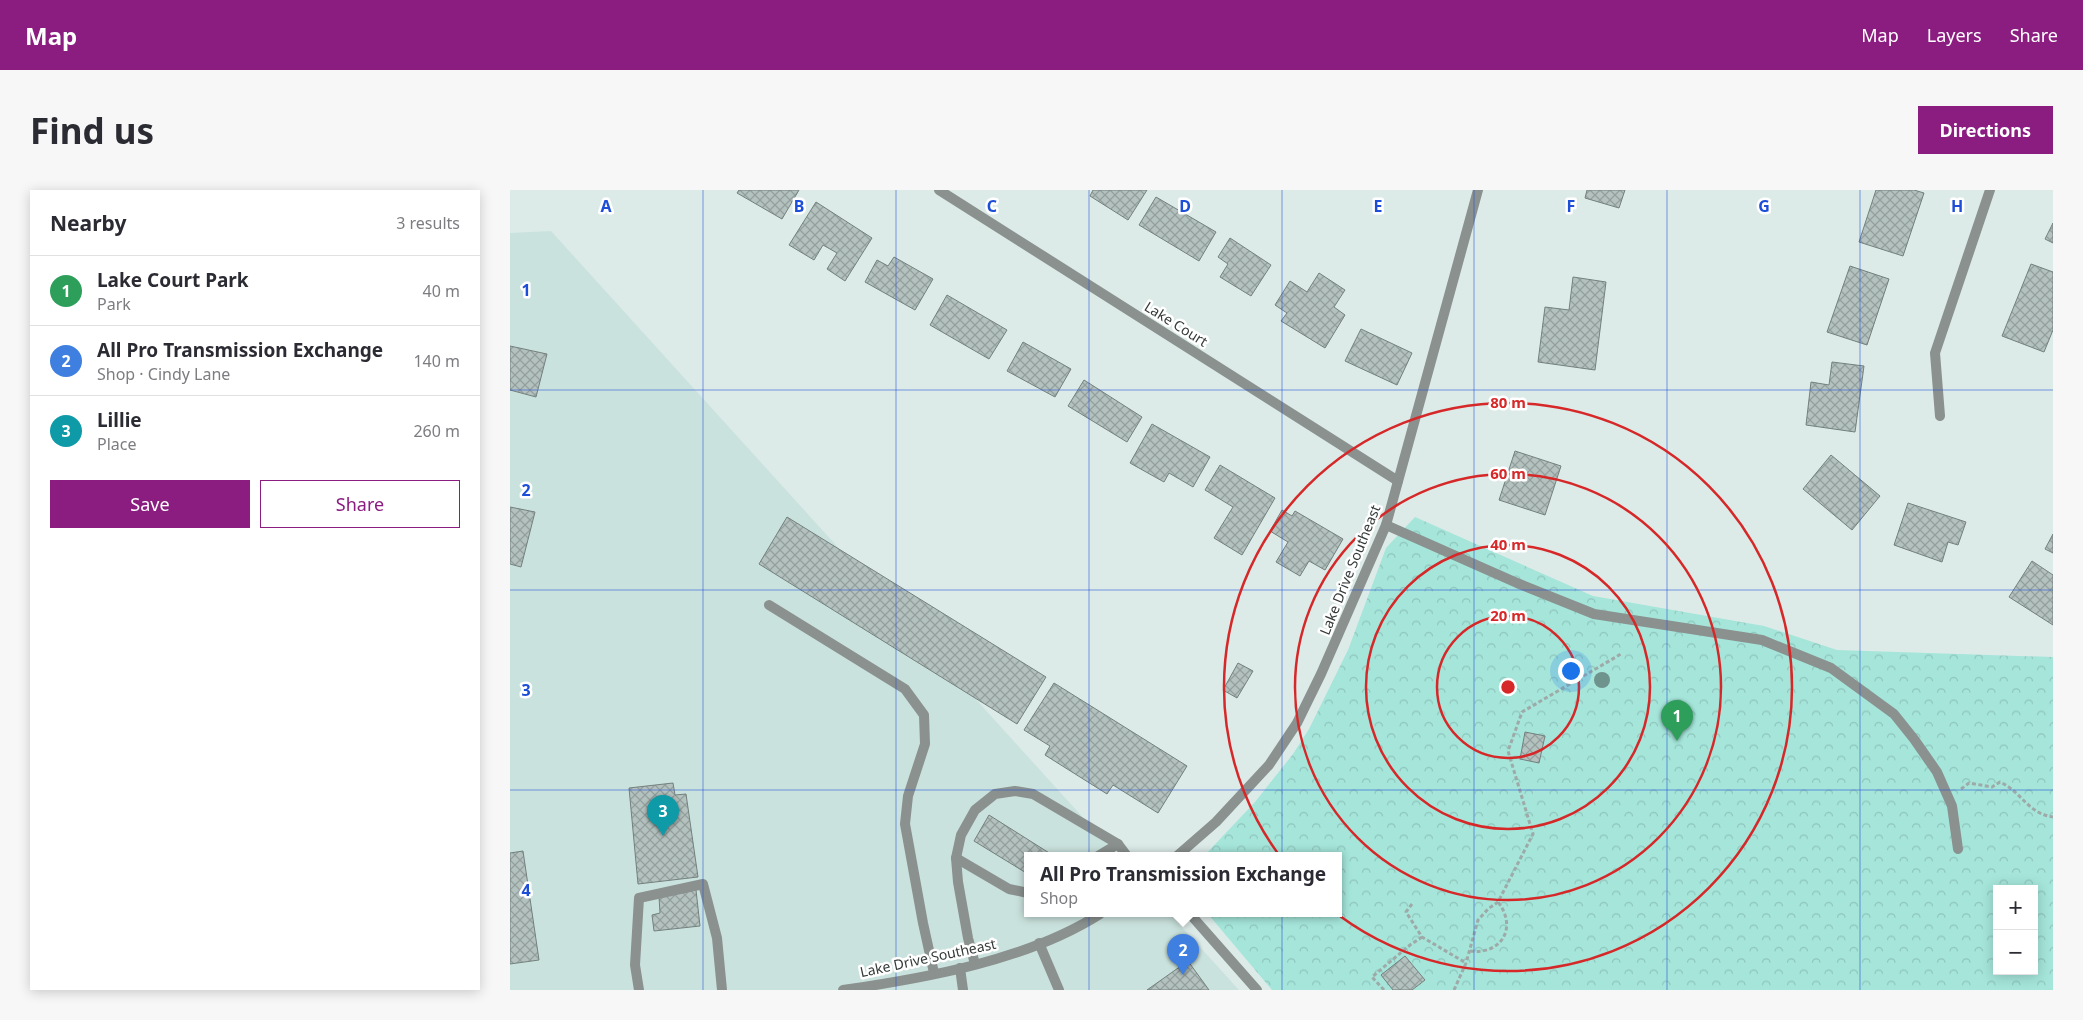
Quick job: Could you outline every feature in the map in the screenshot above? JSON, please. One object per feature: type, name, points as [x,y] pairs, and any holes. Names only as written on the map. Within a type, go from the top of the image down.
[{"type":"street","name":"Lake Court","points":[[939,190],[1398,482]]},
{"type":"street","name":"Lake Drive Southeast","points":[[1182,852],[1216,822],[1252,785],[1268,765],[1297,723],[1321,674],[1386,525],[1478,190]]},
{"type":"street","points":[[1940,416],[1935,353],[1990,190]]},
{"type":"street","points":[[1386,525],[1517,583],[1594,614],[1762,640],[1831,668],[1894,714],[1937,772],[1952,806],[1958,849]]},
{"type":"street","points":[[769,605],[904,689],[924,715],[925,744],[908,796],[905,824],[934,973]]},
{"type":"street","points":[[975,964],[968,938],[958,882],[956,858],[961,835],[976,810],[995,794],[1015,791],[1033,794],[1118,844],[1124,852]]},
{"type":"street","points":[[1105,852],[1118,844]]},
{"type":"street","points":[[956,858],[1009,889],[1024,892]]},
{"type":"street","points":[[639,990],[636,965],[639,898],[703,884],[717,938],[722,990]]},
{"type":"street","name":"Lake Drive Southeast","points":[[842,990],[887,986],[975,964],[1039,943],[1094,917]]},
{"type":"street","points":[[1193,917],[1257,990]]},
{"type":"street","points":[[1039,943],[1058,990]]},
{"type":"street","points":[[960,968],[964,990]]},
{"type":"path","points":[[1454,990],[1466,963],[1478,920],[1498,902],[1533,834],[1508,751],[1522,712],[1621,654]]},
{"type":"path","points":[[1948,798],[1969,784],[1992,786],[2000,782],[2012,787],[2041,815],[2053,817]]},
{"type":"path","points":[[1470,951],[1489,950],[1503,938],[1507,929],[1507,919],[1504,910],[1498,902]]},
{"type":"path","points":[[1412,904],[1406,912],[1422,937],[1466,963]]},
{"type":"path","points":[[1384,990],[1372,977],[1422,937]]},
{"type":"shaded area","points":[[551,231],[1114,852],[1024,852],[1024,917],[1173,917],[1239,990],[510,990],[510,233]]},
{"type":"green space","points":[[1415,517],[1593,596],[1764,626],[1837,650],[2053,657],[2053,990],[1272,990],[1211,917],[1342,917],[1342,852],[1208,852],[1255,802],[1293,754],[1309,729],[1348,650],[1386,548]]},
{"type":"building","points":[[739,190],[799,190],[782,219],[737,193]]},
{"type":"building","points":[[1093,190],[1147,190],[1128,220],[1090,196]]},
{"type":"building","points":[[1587,190],[1625,190],[1619,208],[1585,198]]},
{"type":"building","points":[[1876,190],[1914,190],[1924,193],[1903,256],[1859,242]]},
{"type":"building","points":[[1156,197],[1216,232],[1199,261],[1139,225]]},
{"type":"building","points":[[816,202],[872,238],[845,281],[827,269],[837,253],[823,245],[814,260],[789,245]]},
{"type":"building","points":[[2053,223],[2053,243],[2045,239]]},
{"type":"building","points":[[1230,238],[1271,265],[1251,296],[1220,277],[1228,264],[1218,257]]},
{"type":"building","points":[[894,257],[933,279],[915,310],[865,282],[877,260],[888,266]]},
{"type":"building","points":[[2031,264],[2053,272],[2053,330],[2044,352],[2002,336]]},
{"type":"building","points":[[1850,266],[1889,279],[1867,345],[1827,332]]},
{"type":"building","points":[[1319,273],[1345,290],[1334,307],[1345,315],[1325,348],[1281,321],[1287,313],[1275,305],[1290,281],[1307,292]]},
{"type":"building","points":[[1573,277],[1606,282],[1595,370],[1538,362],[1545,307],[1569,310]]},
{"type":"building","points":[[947,295],[1007,330],[989,359],[930,325]]},
{"type":"building","points":[[1361,329],[1412,353],[1397,385],[1345,361]]},
{"type":"building","points":[[1023,342],[1071,369],[1055,397],[1007,371]]},
{"type":"building","points":[[510,346],[547,354],[536,397],[510,390]]},
{"type":"building","points":[[1832,362],[1864,366],[1855,432],[1806,425],[1811,382],[1829,385]]},
{"type":"building","points":[[1084,380],[1142,417],[1127,442],[1068,406]]},
{"type":"building","points":[[1152,424],[1210,457],[1193,487],[1169,473],[1164,482],[1130,463]]},
{"type":"building","points":[[1515,451],[1561,466],[1545,515],[1499,500]]},
{"type":"building","points":[[1831,455],[1880,496],[1852,530],[1803,489]]},
{"type":"building","points":[[1220,465],[1275,498],[1242,555],[1214,538],[1233,507],[1205,490]]},
{"type":"building","points":[[1908,503],[1966,522],[1958,545],[1948,542],[1942,562],[1894,545]]},
{"type":"building","points":[[510,507],[535,512],[521,567],[510,564]]},
{"type":"building","points":[[1282,510],[1292,516],[1295,511],[1343,539],[1325,570],[1309,561],[1300,576],[1276,562],[1288,542],[1270,531]]},
{"type":"building","points":[[787,517],[1046,677],[1017,724],[759,564]]},
{"type":"building","points":[[2053,534],[2053,553],[2045,549]]},
{"type":"building","points":[[2032,561],[2053,575],[2053,625],[2009,597]]},
{"type":"building","points":[[1238,663],[1253,671],[1237,698],[1223,690]]},
{"type":"building","points":[[1054,683],[1187,766],[1158,813],[1113,785],[1107,794],[1045,755],[1050,746],[1024,730]]},
{"type":"building","points":[[1525,732],[1545,736],[1539,763],[1520,759]]},
{"type":"building","points":[[673,783],[675,795],[686,794],[698,877],[638,884],[629,788]]},
{"type":"building","points":[[989,815],[1048,852],[1024,852],[1024,872],[974,841]]},
{"type":"building","points":[[523,851],[539,960],[510,964],[510,853]]},
{"type":"building","points":[[696,890],[700,926],[654,931],[652,915],[660,913],[659,897]]},
{"type":"building","points":[[1405,956],[1425,980],[1412,990],[1393,990],[1381,975]]},
{"type":"building","points":[[1188,961],[1209,990],[1147,990]]},
{"type":"place","name":"Lake Court Park","points":[[1677,741]]},
{"type":"place","name":"Lillie","points":[[663,836]]},
{"type":"place","name":"All Pro Transmission Exchange","points":[[1183,975]]}]
